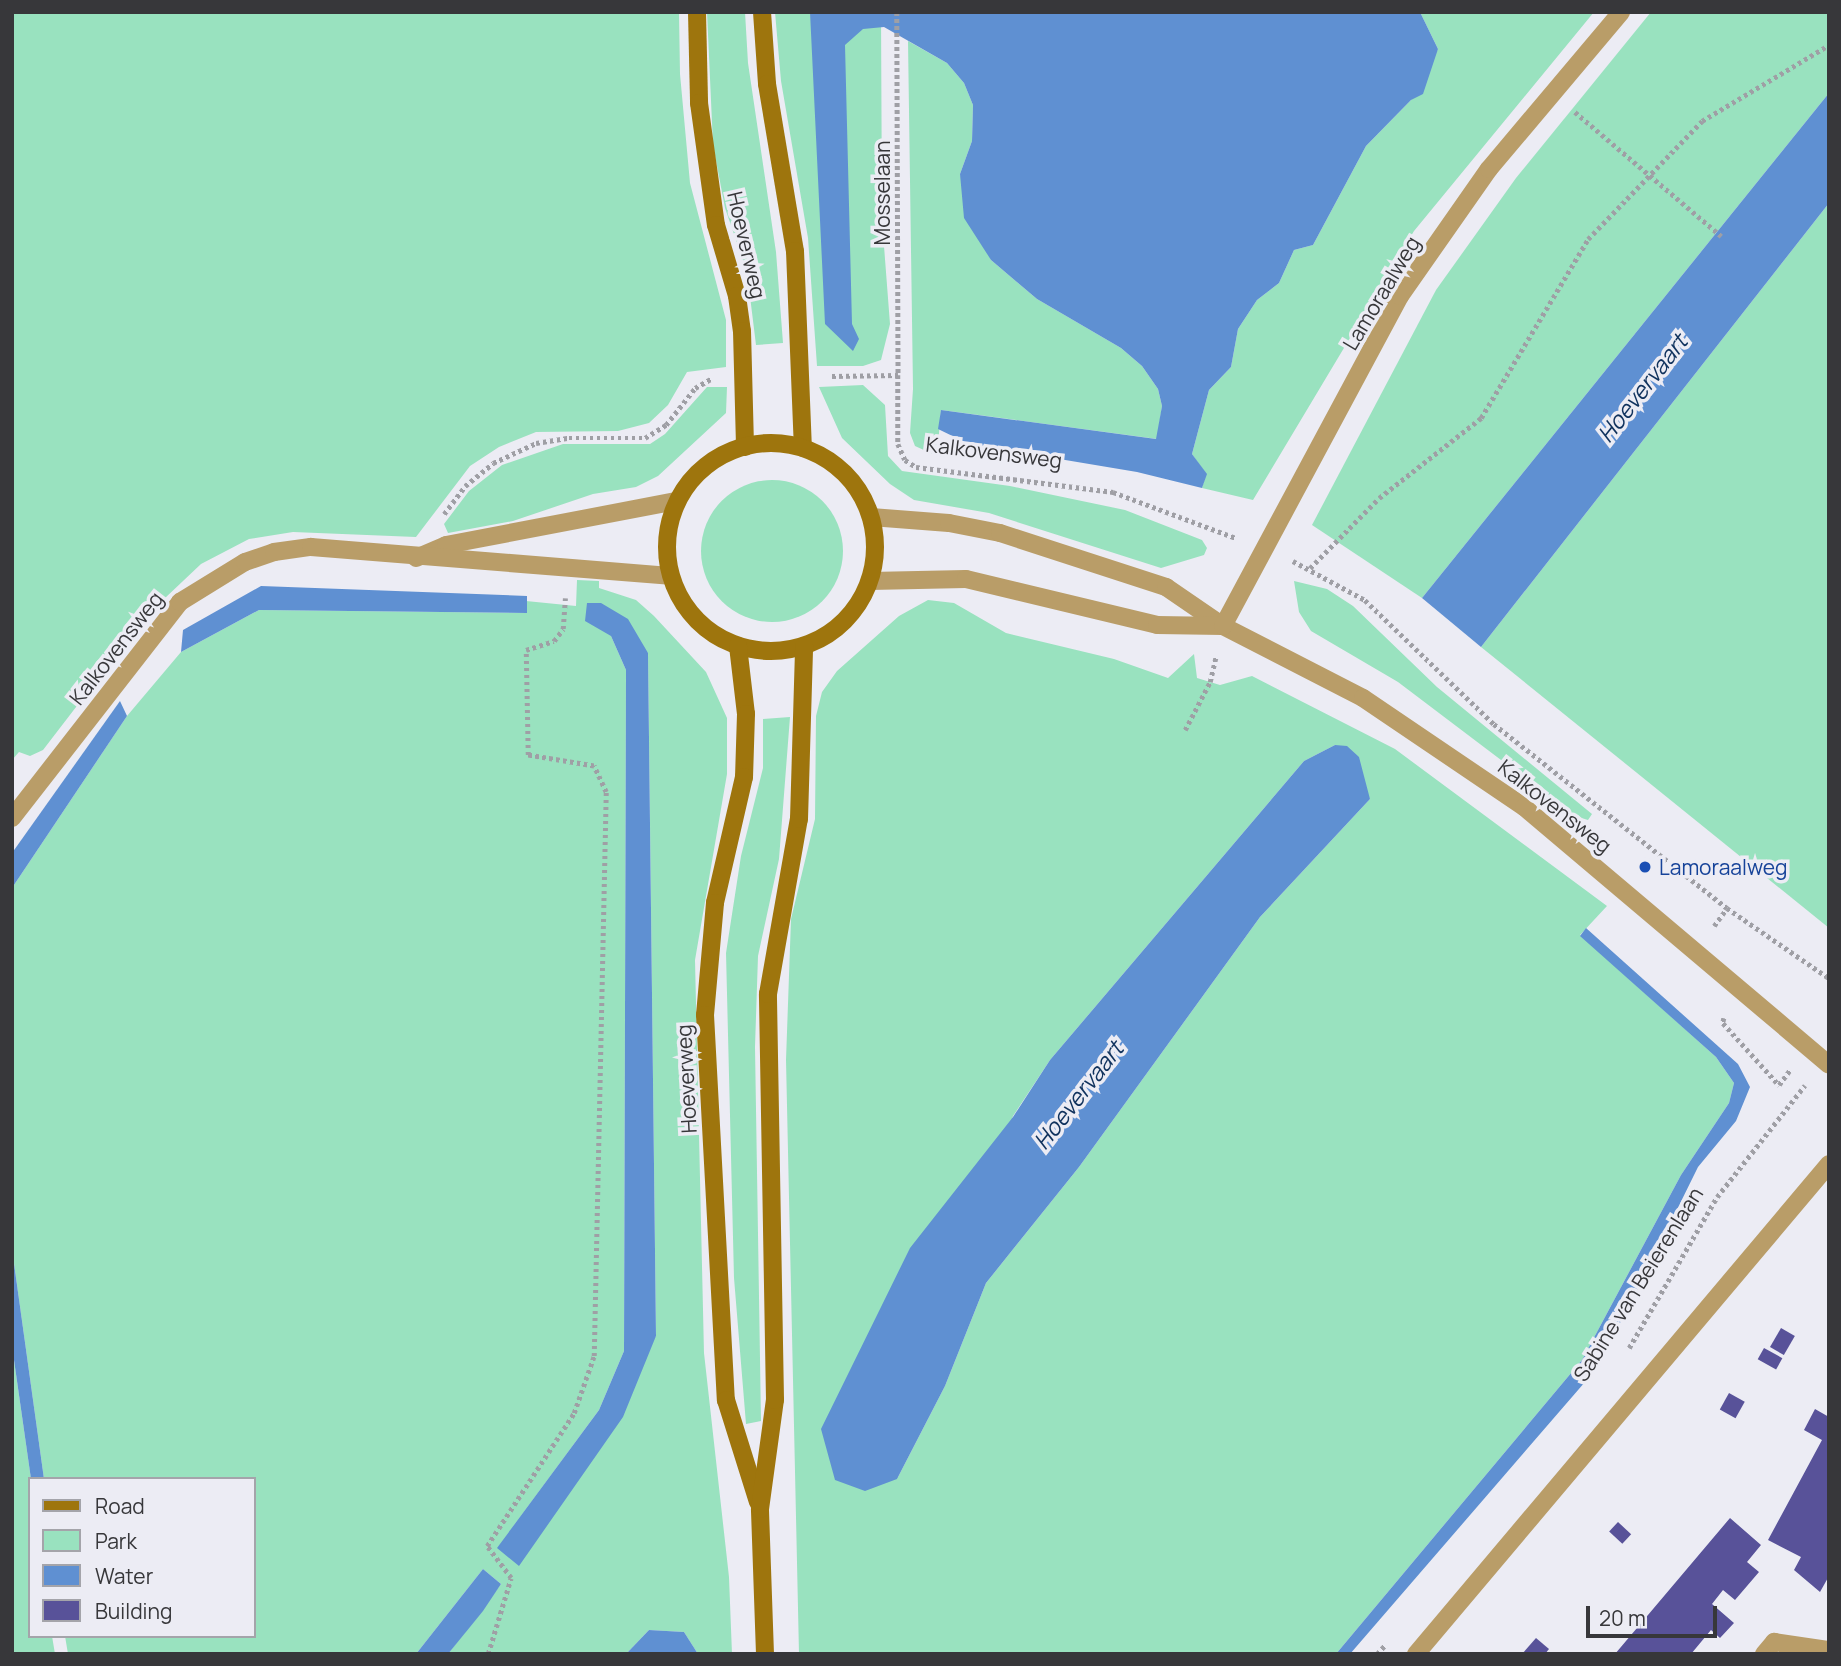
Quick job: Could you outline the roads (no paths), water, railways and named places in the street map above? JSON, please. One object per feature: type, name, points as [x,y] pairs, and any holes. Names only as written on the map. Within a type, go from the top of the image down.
[{"type":"main road","name":"Hoeverweg","points":[[697,12],[699,103],[716,225],[737,296],[744,376],[745,447]]},
{"type":"main road","name":"Hoeverweg","points":[[762,12],[767,84],[795,251],[803,449]]},
{"type":"main road","points":[[774,443],[803,449],[840,471],[856,487],[871,517],[875,549],[870,581],[855,609],[832,632],[804,646],[771,652],[738,646],[700,623],[685,607],[670,576],[666,551],[677,501],[694,476],[718,458],[745,447],[774,443]]},
{"type":"main road","name":"Hoeverweg","points":[[738,646],[746,714],[744,777],[715,903],[705,1015],[726,1400],[760,1509]]},
{"type":"main road","name":"Hoeverweg","points":[[765,1654],[760,1509],[775,1399],[768,994],[799,819],[804,646]]},
{"type":"street","name":"Lamoraalweg","points":[[1223,626],[1400,296],[1489,169],[1620,12]]},
{"type":"street","name":"Kalkovensweg","points":[[413,559],[446,545],[677,501]]},
{"type":"street","name":"Kalkovensweg","points":[[871,517],[949,523],[1000,533],[1166,587],[1223,626],[1363,698],[1524,807],[1826,1063]]},
{"type":"street","name":"Kalkovensweg","points":[[12,818],[164,620],[201,585],[245,562],[293,549],[670,576]]},
{"type":"street","name":"Kalkovensweg","points":[[870,581],[966,579],[1157,625],[1223,626]]},
{"type":"street","points":[[1416,1654],[1829,1164]]},
{"type":"street","points":[[1763,1654],[1774,1642],[1827,1643]]},
{"type":"water","points":[[810,12],[1420,12],[1438,49],[1423,94],[1411,100],[1366,146],[1313,245],[1294,250],[1279,283],[1257,300],[1238,329],[1231,367],[1209,390],[1192,454],[1207,474],[1202,488],[1137,472],[969,444],[938,429],[941,410],[1156,439],[1162,406],[1158,389],[1142,366],[1121,348],[1037,299],[991,260],[964,218],[960,174],[972,141],[973,105],[964,83],[947,63],[884,27],[863,29],[845,45],[852,324],[859,339],[853,351],[825,324]]},
{"type":"water","name":"Hoevervaart","points":[[1829,93],[1829,203],[1481,647],[1422,598]]},
{"type":"water","points":[[261,586],[527,596],[527,613],[259,610],[181,652],[183,630]]},
{"type":"water","points":[[587,603],[601,603],[628,619],[648,653],[656,1336],[623,1417],[519,1566],[497,1548],[599,1410],[624,1351],[626,670],[611,636],[585,621]]},
{"type":"water","points":[[120,701],[127,716],[12,888],[12,853]]},
{"type":"water","name":"Hoevervaart","points":[[1335,745],[1347,746],[1359,757],[1370,799],[1260,917],[1079,1167],[986,1283],[945,1386],[897,1479],[865,1491],[835,1480],[821,1429],[910,1248],[1013,1117],[1050,1060],[1304,761]]},
{"type":"water","points":[[1586,928],[1738,1064],[1750,1087],[1736,1121],[1698,1167],[1627,1311],[1585,1382],[1350,1654],[1336,1654],[1582,1360],[1681,1175],[1729,1103],[1734,1083],[1716,1057],[1580,936]]},
{"type":"water","points":[[12,1249],[44,1477],[31,1477],[12,1346]]},
{"type":"water","points":[[483,1569],[501,1584],[483,1611],[448,1654],[416,1654]]},
{"type":"water","points":[[649,1630],[684,1632],[698,1654],[626,1654]]},
{"type":"place","name":"Lamoraalweg","points":[[1645,867]]}]
